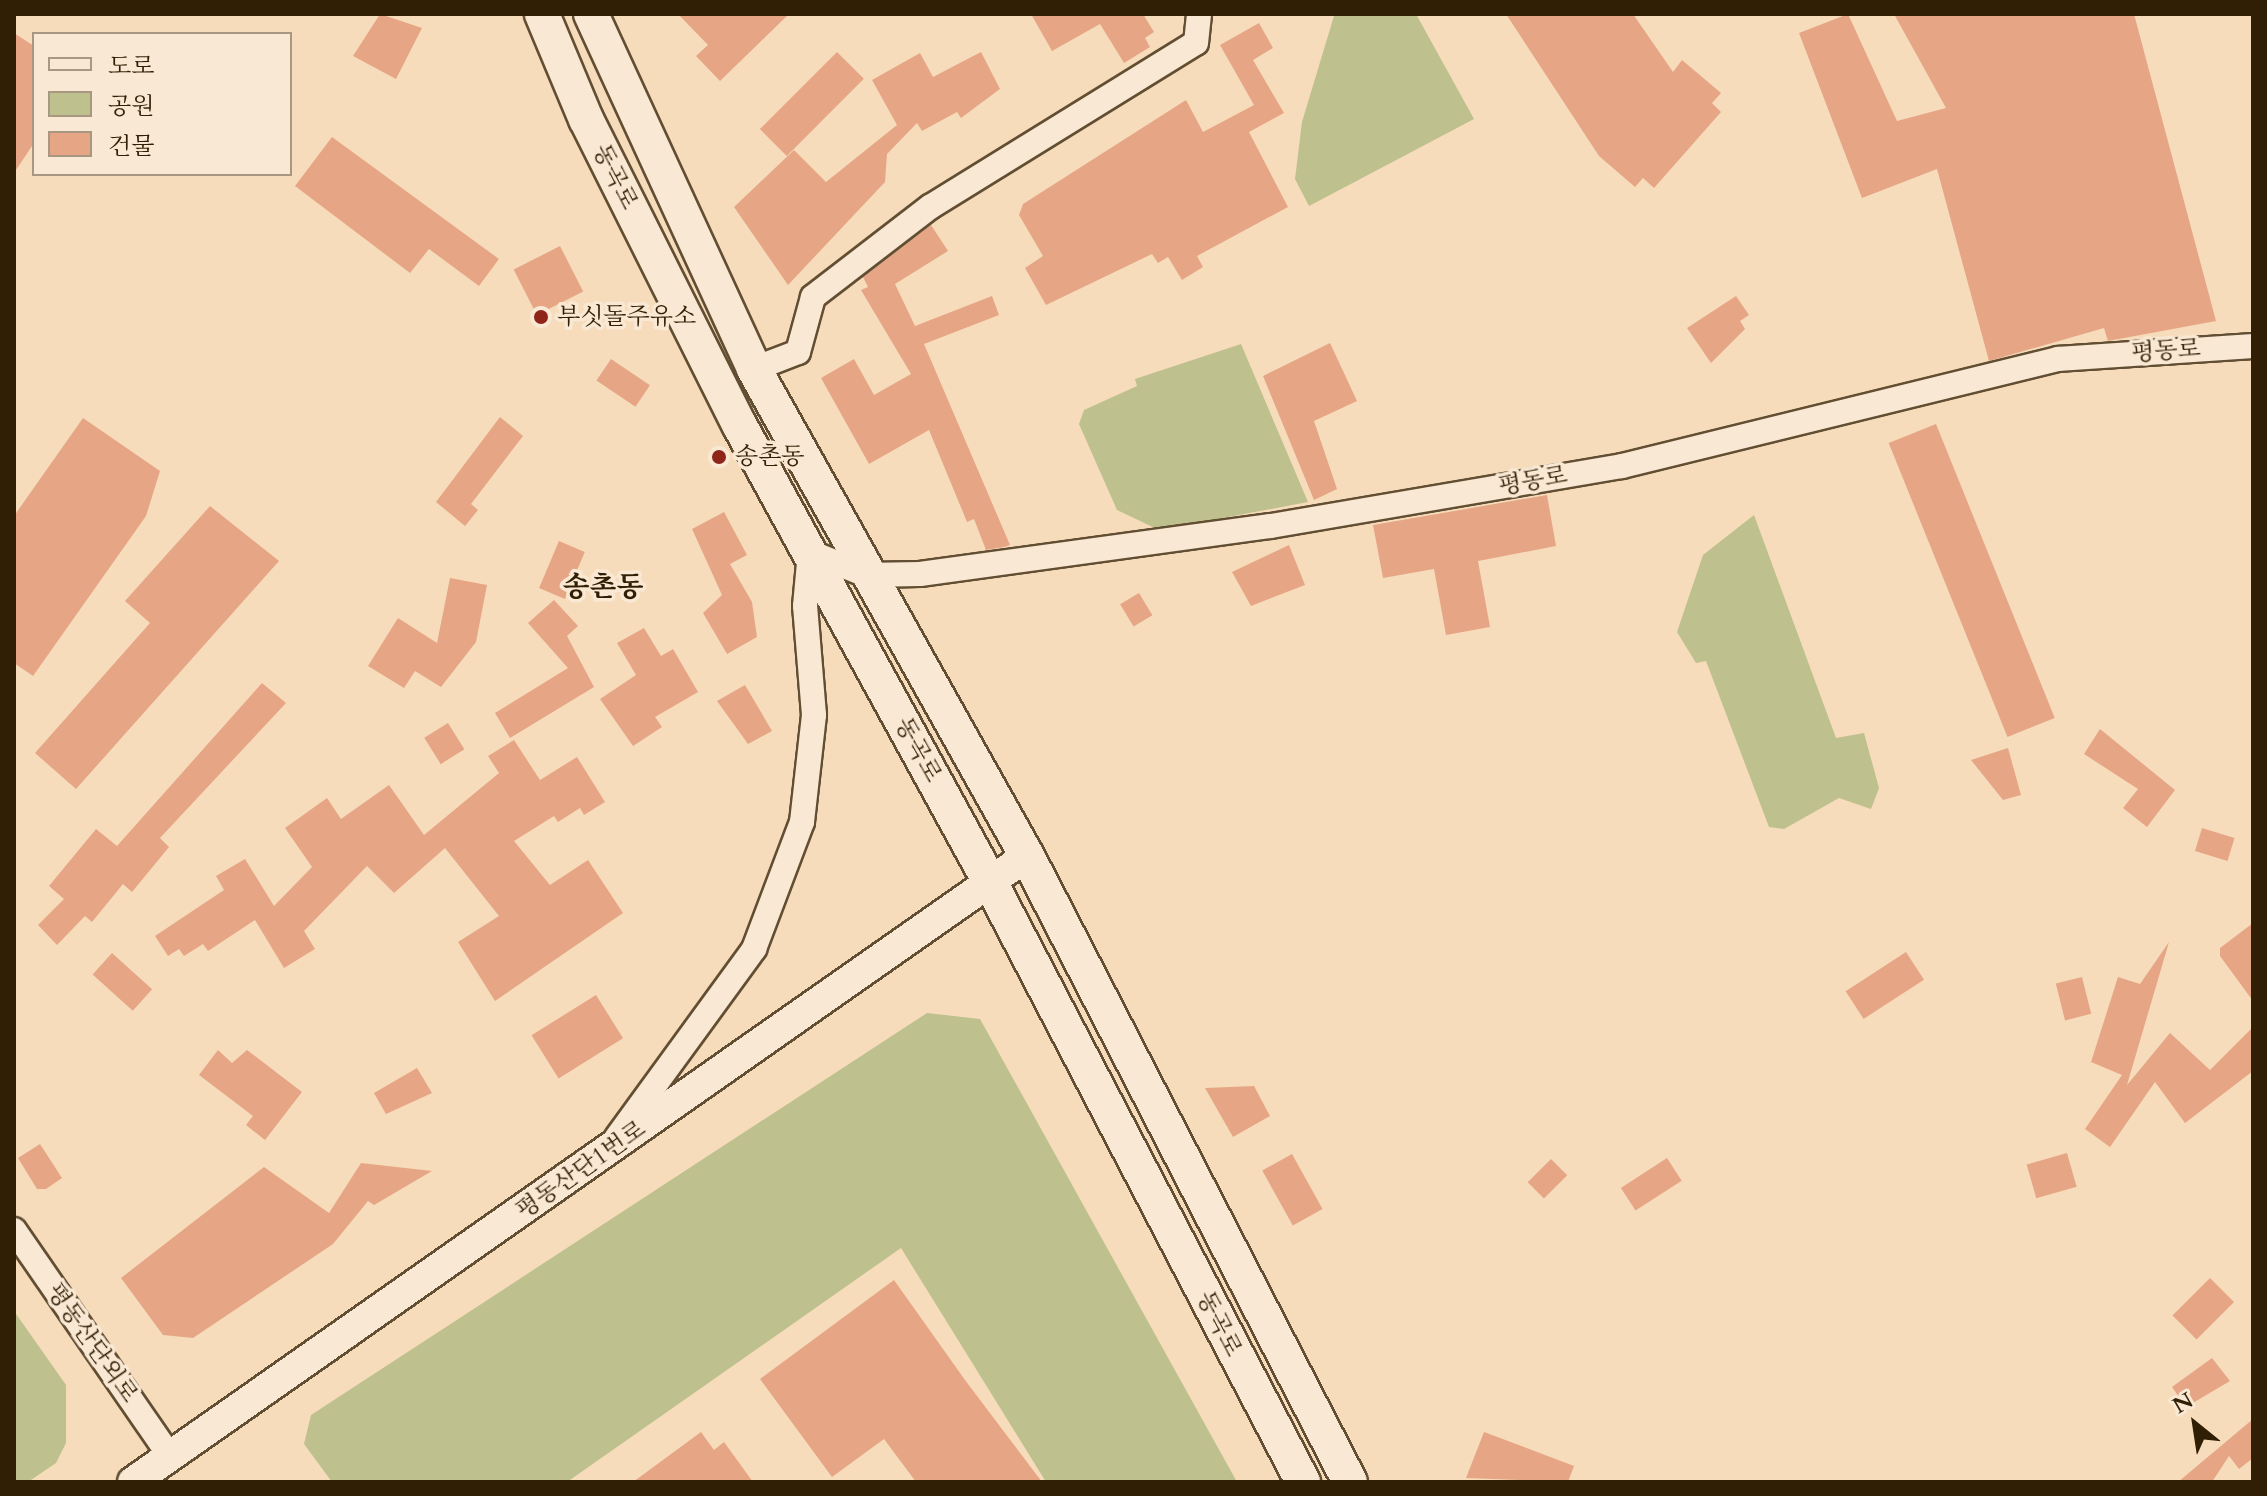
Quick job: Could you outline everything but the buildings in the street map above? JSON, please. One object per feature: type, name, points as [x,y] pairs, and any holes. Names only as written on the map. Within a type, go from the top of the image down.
[{"type":"main road","name":"동곡로","points":[[542,14],[611,169],[810,552],[990,882],[1303,1482]]},
{"type":"main road","name":"동곡로","points":[[591,14],[754,369],[866,575],[1027,856],[1350,1482]]},
{"type":"street","points":[[754,369],[798,352],[813,297],[930,207],[1196,43],[1199,14]]},
{"type":"street","name":"평동로","points":[[810,552],[866,575],[1271,526],[1622,466],[2058,359],[2253,346]]},
{"type":"street","points":[[606,1153],[754,949],[797,836],[814,715],[805,606],[810,552]]},
{"type":"street","name":"평동산단1번로","points":[[133,1482],[1027,856]]},
{"type":"street","name":"평동산단외로","points":[[14,1230],[170,1456]]},
{"type":"green space","points":[[1416,14],[1474,119],[1309,206],[1295,179],[1302,122],[1334,16]]},
{"type":"green space","points":[[1241,344],[1308,502],[1159,530],[1117,510],[1079,424],[1084,410],[1137,386],[1135,379]]},
{"type":"green space","points":[[1754,515],[1836,738],[1864,733],[1879,788],[1871,809],[1839,798],[1784,829],[1769,827],[1706,661],[1696,663],[1677,632],[1703,555]]},
{"type":"green space","points":[[927,1013],[980,1019],[1237,1482],[1046,1482],[901,1248],[567,1482],[332,1482],[304,1444],[311,1415]]},
{"type":"green space","points":[[14,1311],[66,1385],[66,1443],[56,1463],[28,1482],[14,1482]]},
{"type":"place","name":"부싯돌주유소","points":[[541,317]]},
{"type":"place","name":"송촌동","points":[[719,457]]},
{"type":"district","name":"송촌동","points":[[603,587]]}]
